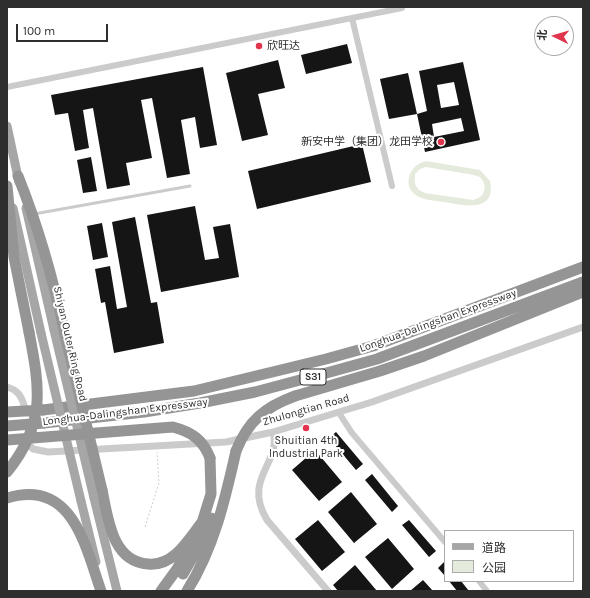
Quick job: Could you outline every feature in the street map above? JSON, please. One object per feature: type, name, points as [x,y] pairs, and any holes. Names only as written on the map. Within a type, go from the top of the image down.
[{"type":"highway","points":[[18,176],[33,214],[50,273],[59,330],[98,494],[116,542],[122,553],[138,563],[152,564],[166,561],[177,554],[203,521]]},
{"type":"highway","points":[[7,186],[9,232],[38,382],[36,416],[25,447],[7,472]]},
{"type":"highway","name":"Longhua-Dalingshan Expressway","points":[[7,412],[43,410],[127,401],[194,391],[326,359],[373,346],[583,267]]},
{"type":"highway","name":"Longhua-Dalingshan Expressway","points":[[7,426],[129,414],[200,403],[323,374],[377,359],[577,291],[583,282]]},
{"type":"highway","points":[[187,591],[204,562],[212,543],[230,480],[236,451],[254,419],[278,402],[424,356],[577,291]]},
{"type":"highway","points":[[7,440],[173,427],[193,434],[200,440],[206,448],[210,458],[212,494],[203,521],[188,551],[161,591]]},
{"type":"highway","points":[[170,591],[194,557],[230,480]]},
{"type":"highway","points":[[7,498],[19,494],[33,494],[47,498],[61,506],[72,517],[81,532],[102,591]]},
{"type":"main road","name":"Shiyan Outer Ring Road","points":[[7,126],[18,176],[59,330]]},
{"type":"main road","points":[[7,180],[41,333],[102,591]]},
{"type":"main road","points":[[98,494],[117,591]]},
{"type":"street","points":[[7,87],[402,8]]},
{"type":"street","points":[[352,18],[392,186]]},
{"type":"street","name":"Zhulongtian Road","points":[[26,442],[34,449],[48,452],[226,442],[273,432],[339,413],[583,327]]},
{"type":"street","points":[[7,387],[15,390],[19,394],[24,405]]},
{"type":"street","points":[[339,413],[352,433],[444,541]]},
{"type":"street","points":[[273,432],[275,444],[260,482],[260,506],[267,520],[328,591]]},
{"type":"street","points":[[480,582],[487,591]]},
{"type":"lane","points":[[33,214],[190,186]]},
{"type":"path","points":[[145,527],[159,483],[156,446]]},
{"type":"green space","points":[[426,161],[480,170],[490,181],[491,192],[488,199],[483,203],[476,205],[460,205],[419,197],[413,193],[410,188],[409,177],[411,172],[420,163]],"holes":[[[426,167],[480,177],[484,183],[484,192],[481,196],[473,200],[425,193],[419,190],[415,184],[415,174],[420,169]]]},
{"type":"building","points":[[347,44],[352,63],[306,74],[301,55]]},
{"type":"building","points":[[278,60],[285,88],[258,94],[268,135],[242,141],[226,73]]},
{"type":"building","points":[[463,62],[480,140],[425,152],[417,114],[427,111],[419,71]],"holes":[[[454,82],[459,105],[441,108],[437,85]],[[461,118],[464,131],[434,137],[432,124]]]},
{"type":"building","points":[[203,67],[217,145],[200,148],[195,117],[181,120],[190,174],[167,178],[152,98],[141,100],[152,158],[126,163],[130,185],[107,189],[93,108],[83,110],[89,148],[75,151],[68,113],[55,115],[51,95]]},
{"type":"building","points":[[408,73],[417,114],[389,119],[380,79]]},
{"type":"building","points":[[362,144],[371,182],[257,209],[248,171]]},
{"type":"building","points":[[91,157],[97,191],[83,193],[77,160]]},
{"type":"building","points":[[195,206],[205,260],[219,258],[213,227],[230,224],[239,277],[161,292],[147,215]]},
{"type":"building","points":[[135,217],[151,303],[157,302],[164,343],[114,353],[105,302],[101,303],[95,269],[110,266],[117,309],[127,307],[112,222]]},
{"type":"building","points":[[102,223],[108,257],[93,260],[87,226]]},
{"type":"building","points":[[336,432],[363,464],[356,470],[329,438]]},
{"type":"building","points":[[315,450],[342,482],[319,501],[292,470]]},
{"type":"building","points":[[372,474],[398,506],[392,512],[365,480]]},
{"type":"building","points":[[351,492],[377,524],[354,543],[328,512]]},
{"type":"building","points":[[318,520],[345,552],[322,571],[295,539]]},
{"type":"building","points":[[409,520],[436,551],[429,557],[402,525]]},
{"type":"building","points":[[388,538],[414,569],[392,589],[365,557]]},
{"type":"building","points":[[444,562],[444,575],[438,568]]},
{"type":"building","points":[[355,565],[377,591],[338,591],[333,585]]},
{"type":"building","points":[[423,580],[433,591],[410,591]]},
{"type":"building","points":[[450,582],[462,582],[469,591],[457,591]]},
{"type":"place","name":"欣旺达","points":[[259,46]]},
{"type":"place","name":"新安中学（集团）龙田学校","points":[[441,142]]},
{"type":"place","name":"Shuitian 4th Industrial Park","points":[[306,428]]}]
